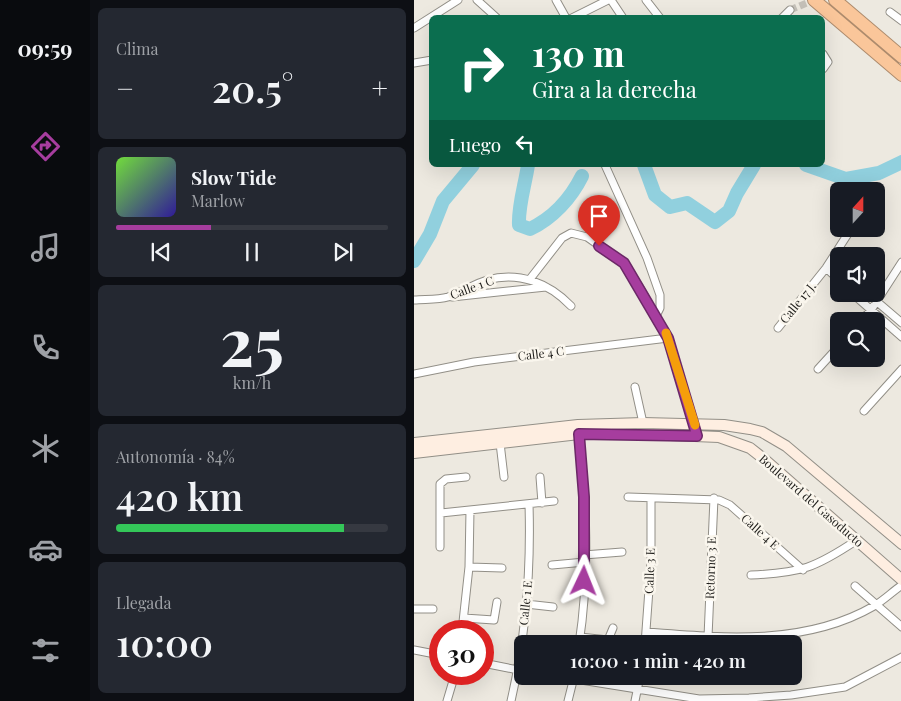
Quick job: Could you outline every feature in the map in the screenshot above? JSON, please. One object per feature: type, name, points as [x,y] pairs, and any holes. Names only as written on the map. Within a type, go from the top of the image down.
[{"type":"highway","points":[[814,0],[901,75]]},
{"type":"highway","points":[[834,0],[901,58]]},
{"type":"street","points":[[441,14],[447,3],[458,0]]},
{"type":"street","points":[[477,0],[494,15]]},
{"type":"street","points":[[556,0],[564,15]]},
{"type":"street","points":[[578,15],[609,0],[620,15]]},
{"type":"street","points":[[646,0],[658,15]]},
{"type":"street","points":[[785,15],[790,10]]},
{"type":"street","points":[[890,12],[901,22]]},
{"type":"street","points":[[414,28],[429,20]]},
{"type":"street","points":[[414,63],[429,60]]},
{"type":"street","points":[[606,167],[647,258],[660,295],[660,308],[656,316]]},
{"type":"street","points":[[530,279],[562,238],[571,233],[587,237],[624,263],[668,338],[697,436]]},
{"type":"street","points":[[885,287],[901,262]]},
{"type":"street","name":"Calle 17 J.","points":[[778,328],[830,263]]},
{"type":"street","points":[[826,268],[830,272]]},
{"type":"street","name":"Calle 1 C","points":[[414,300],[447,297],[488,280],[514,277],[530,279],[546,286],[571,306]]},
{"type":"street","points":[[447,297],[546,286]]},
{"type":"street","points":[[862,302],[901,338]]},
{"type":"street","points":[[871,310],[875,302]]},
{"type":"street","points":[[877,302],[901,323]]},
{"type":"street","name":"Calle 4 C","points":[[414,374],[474,362],[668,338]]},
{"type":"street","points":[[818,369],[830,356]]},
{"type":"street","points":[[864,411],[901,369]]},
{"type":"street","points":[[635,387],[643,423]]},
{"type":"street","name":"Boulevard del Gasoducto","points":[[414,443],[643,423],[750,429],[775,439],[901,544]]},
{"type":"street","points":[[579,430],[584,497],[584,558],[579,635]]},
{"type":"street","name":"Boulevard del Gasoducto","points":[[414,453],[500,443],[579,430],[719,438],[750,448],[901,580]]},
{"type":"street","points":[[500,443],[504,477]]},
{"type":"street","points":[[440,548],[440,484],[446,479],[466,477]]},
{"type":"street","points":[[540,477],[542,503]]},
{"type":"street","points":[[628,497],[714,498]]},
{"type":"street","name":"Calle 3 E","points":[[646,635],[651,562],[651,498]]},
{"type":"street","name":"Calle 4 E","points":[[714,498],[730,505],[803,570]]},
{"type":"street","name":"Retorno 3 E","points":[[708,635],[714,498]]},
{"type":"street","points":[[441,513],[554,501]]},
{"type":"street","name":"Calle 1 E","points":[[523,635],[530,541],[529,504]]},
{"type":"street","points":[[470,510],[469,567],[464,618],[494,620],[497,602]]},
{"type":"street","points":[[750,574],[803,570],[835,554],[857,540]]},
{"type":"street","points":[[552,565],[622,552]]},
{"type":"street","points":[[469,567],[502,568]]},
{"type":"street","points":[[747,635],[805,632],[850,618],[875,605],[901,585]]},
{"type":"street","points":[[854,586],[901,628]]},
{"type":"street","points":[[526,604],[553,607]]},
{"type":"street","points":[[414,609],[433,610]]},
{"type":"street","points":[[610,635],[613,628]]},
{"type":"street","points":[[646,632],[683,635]]},
{"type":"street","points":[[414,650],[429,653]]},
{"type":"street","points":[[608,685],[698,700],[790,695],[845,687],[901,657]]},
{"type":"street","points":[[494,665],[514,670]]},
{"type":"street","points":[[447,701],[451,685]]},
{"type":"street","name":"Calle 1 E","points":[[511,701],[516,685]]},
{"type":"street","points":[[568,701],[572,685]]},
{"type":"street","points":[[635,701],[638,685]]},
{"type":"waterway","points":[[812,167],[846,179],[879,173],[902,162]]},
{"type":"waterway","points":[[414,261],[430,234],[443,201],[471,167]]},
{"type":"waterway","points":[[528,167],[519,225],[530,229],[560,207],[582,176]]},
{"type":"waterway","points":[[645,167],[655,195],[670,207],[687,203],[715,222],[729,211],[737,193],[753,167]]},
{"type":"tunnel","points":[[790,10],[814,0]]},
{"type":"slow traffic","points":[[666,333],[695,425]]},
{"type":"route","points":[[584,581],[584,497],[579,434],[697,436],[668,338],[624,263],[599,246]]}]
